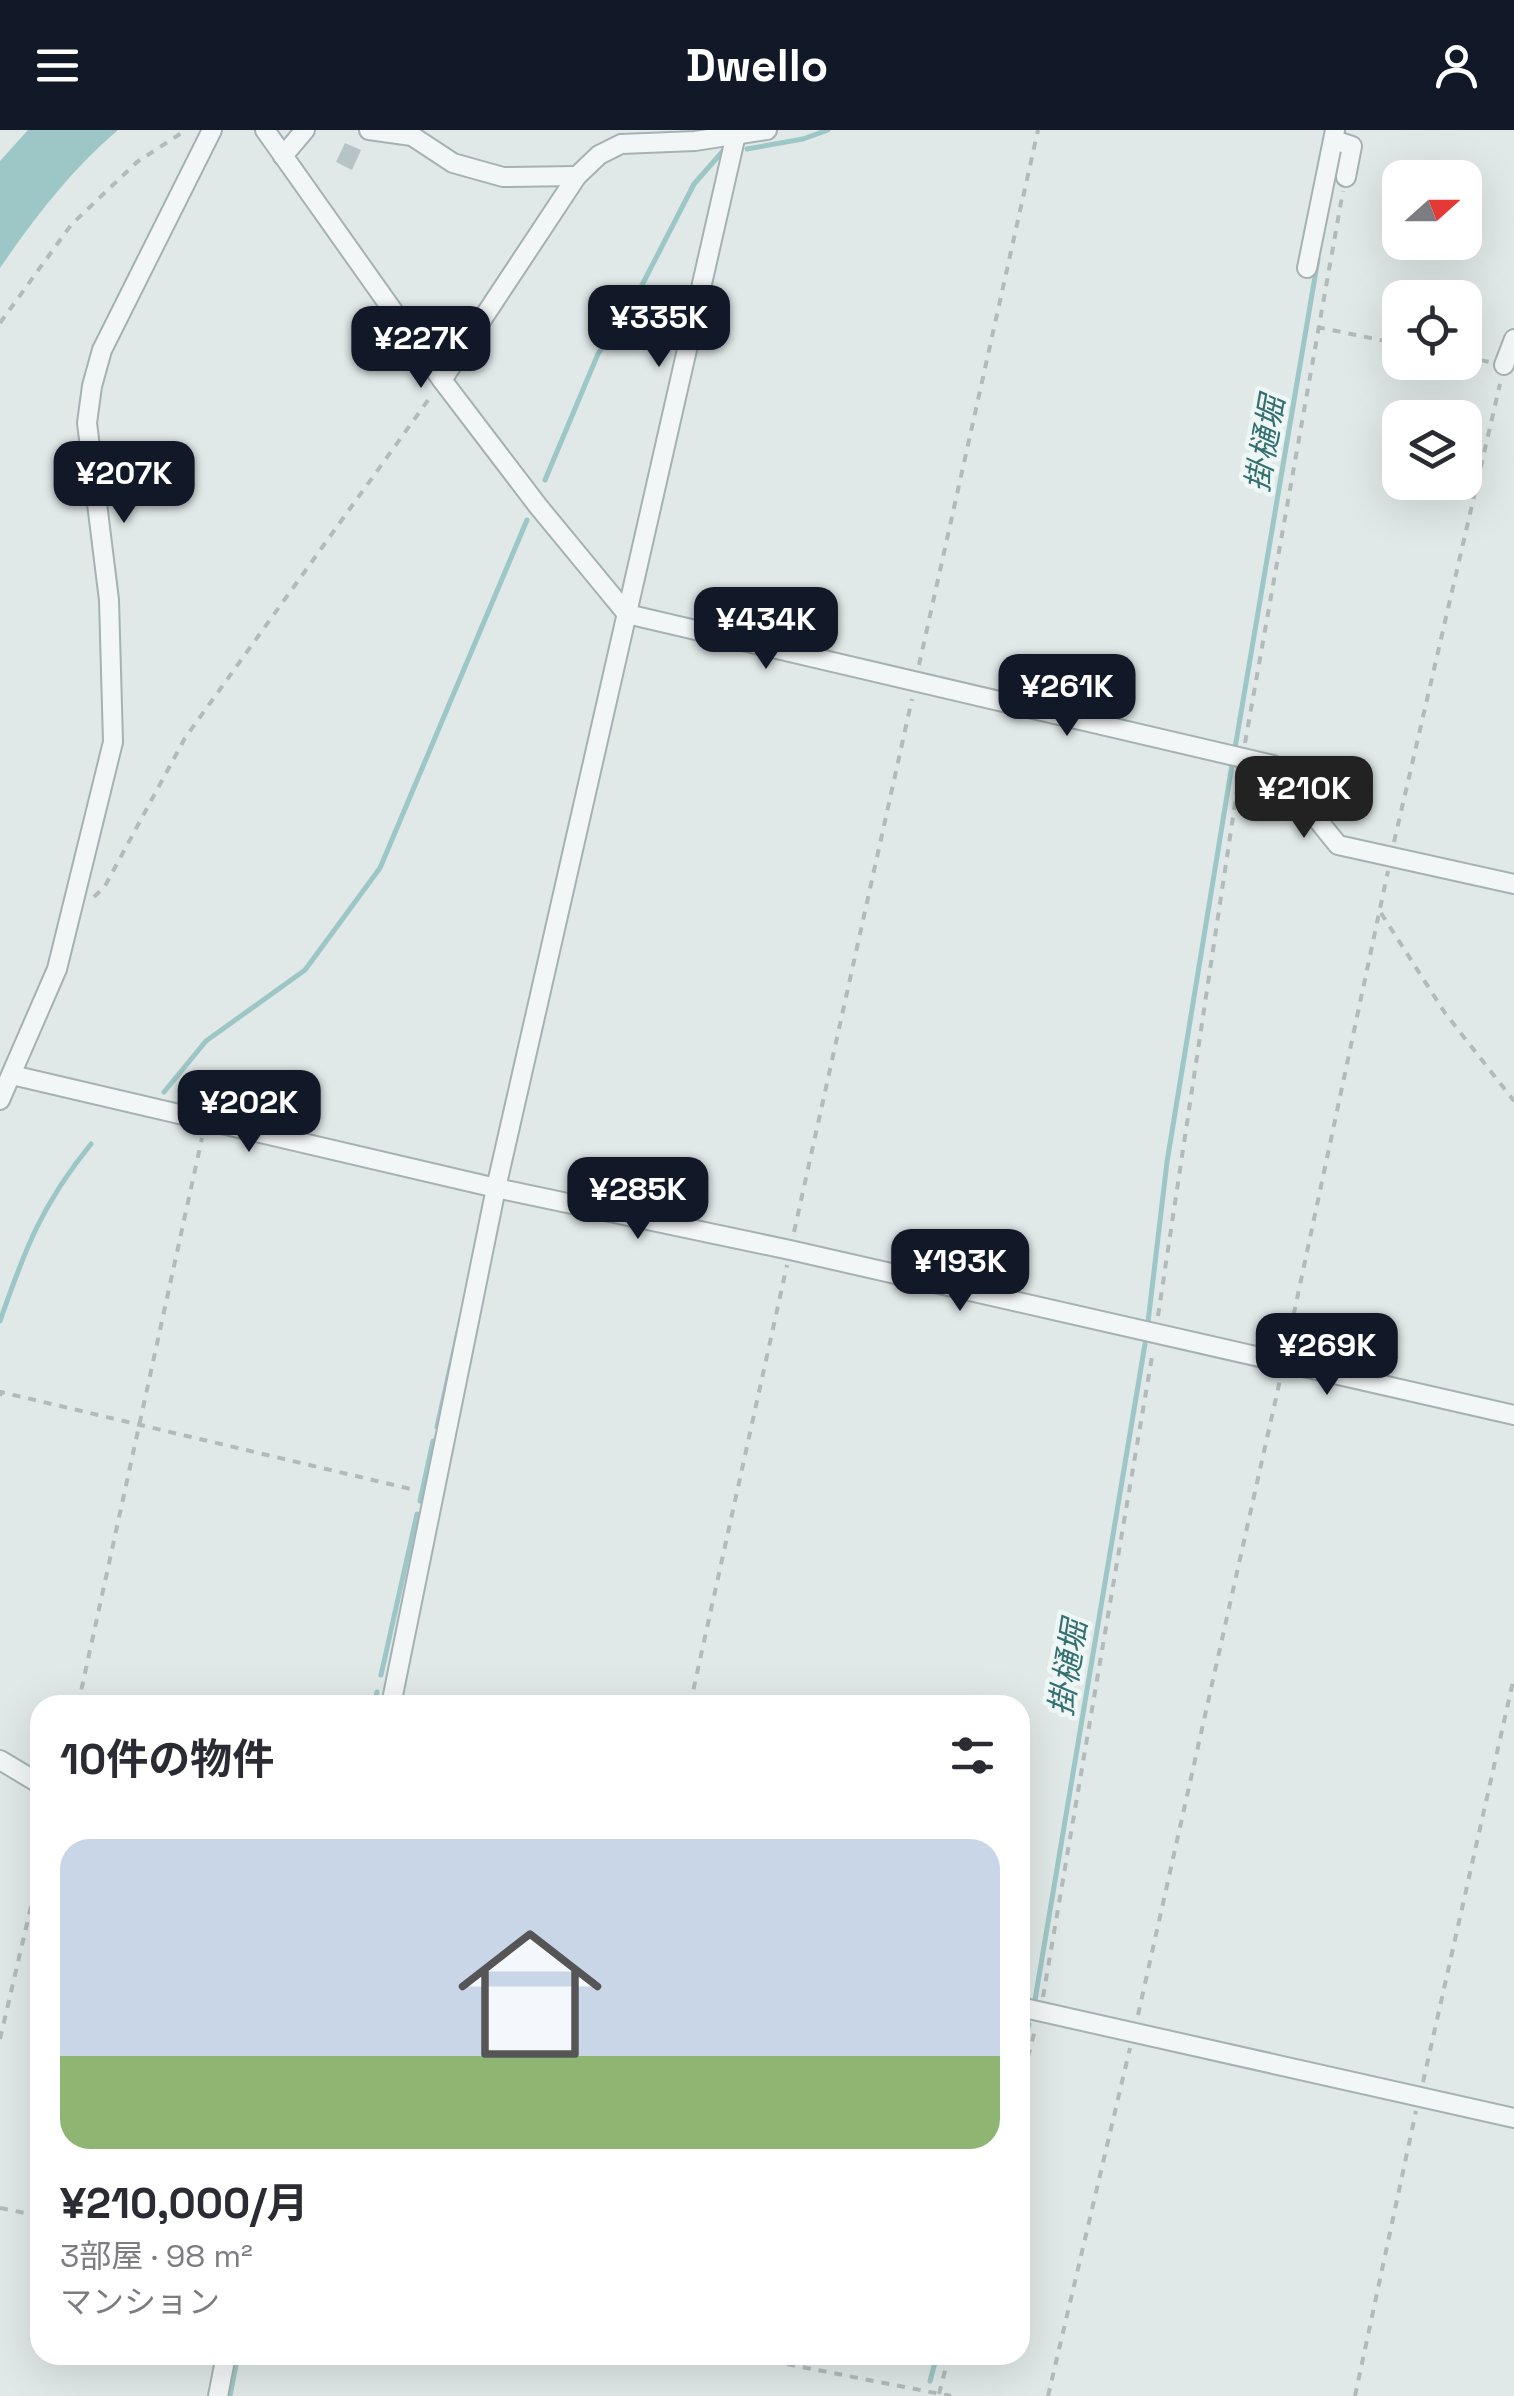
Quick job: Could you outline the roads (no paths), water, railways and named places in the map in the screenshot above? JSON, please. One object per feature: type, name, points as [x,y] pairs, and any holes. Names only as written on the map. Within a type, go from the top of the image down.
[{"type":"street","points":[[0,1100],[57,969],[112,742],[108,600],[87,423],[92,386],[102,350],[212,130]]},
{"type":"street","points":[[265,130],[442,380],[627,614],[1273,765],[1338,846],[1514,884]]},
{"type":"street","points":[[283,156],[306,130]]},
{"type":"street","points":[[368,130],[412,136],[453,163],[503,177],[577,176]]},
{"type":"street","points":[[442,380],[577,176],[599,155],[621,144],[767,130]]},
{"type":"street","points":[[392,1695],[496,1188],[737,133]]},
{"type":"street","points":[[1307,268],[1338,139],[1352,146],[1346,177]]},
{"type":"street","points":[[1504,365],[1514,338]]},
{"type":"street","points":[[12,1075],[496,1188],[790,1250],[1514,1416]]},
{"type":"street","points":[[0,1760],[30,1781]]},
{"type":"street","points":[[1031,2009],[1514,2118]]},
{"type":"street","points":[[218,2396],[224,2365]]},
{"type":"water","points":[[28,130],[118,130],[54,195],[0,268],[0,161]]},
{"type":"waterway","points":[[747,149],[803,139],[828,130]]},
{"type":"waterway","points":[[545,480],[598,354],[640,289],[694,184],[723,151]]},
{"type":"waterway","name":"掛樋堀","points":[[1235,748],[1318,259]]},
{"type":"waterway","points":[[164,1092],[206,1041],[305,970],[380,868],[527,520]]},
{"type":"waterway","name":"掛樋堀","points":[[1148,1322],[1167,1162],[1232,765]]},
{"type":"waterway","points":[[0,1321],[36,1228],[91,1144]]},
{"type":"waterway","points":[[437,1427],[458,1332]]},
{"type":"waterway","name":"掛樋堀","points":[[1035,2000],[1145,1344]]},
{"type":"waterway","points":[[420,1501],[433,1441]]},
{"type":"waterway","points":[[381,1675],[417,1514]]},
{"type":"waterway","points":[[230,2396],[236,2365]]},
{"type":"waterway","name":"掛樋堀","points":[[930,2381],[934,2365]]}]
